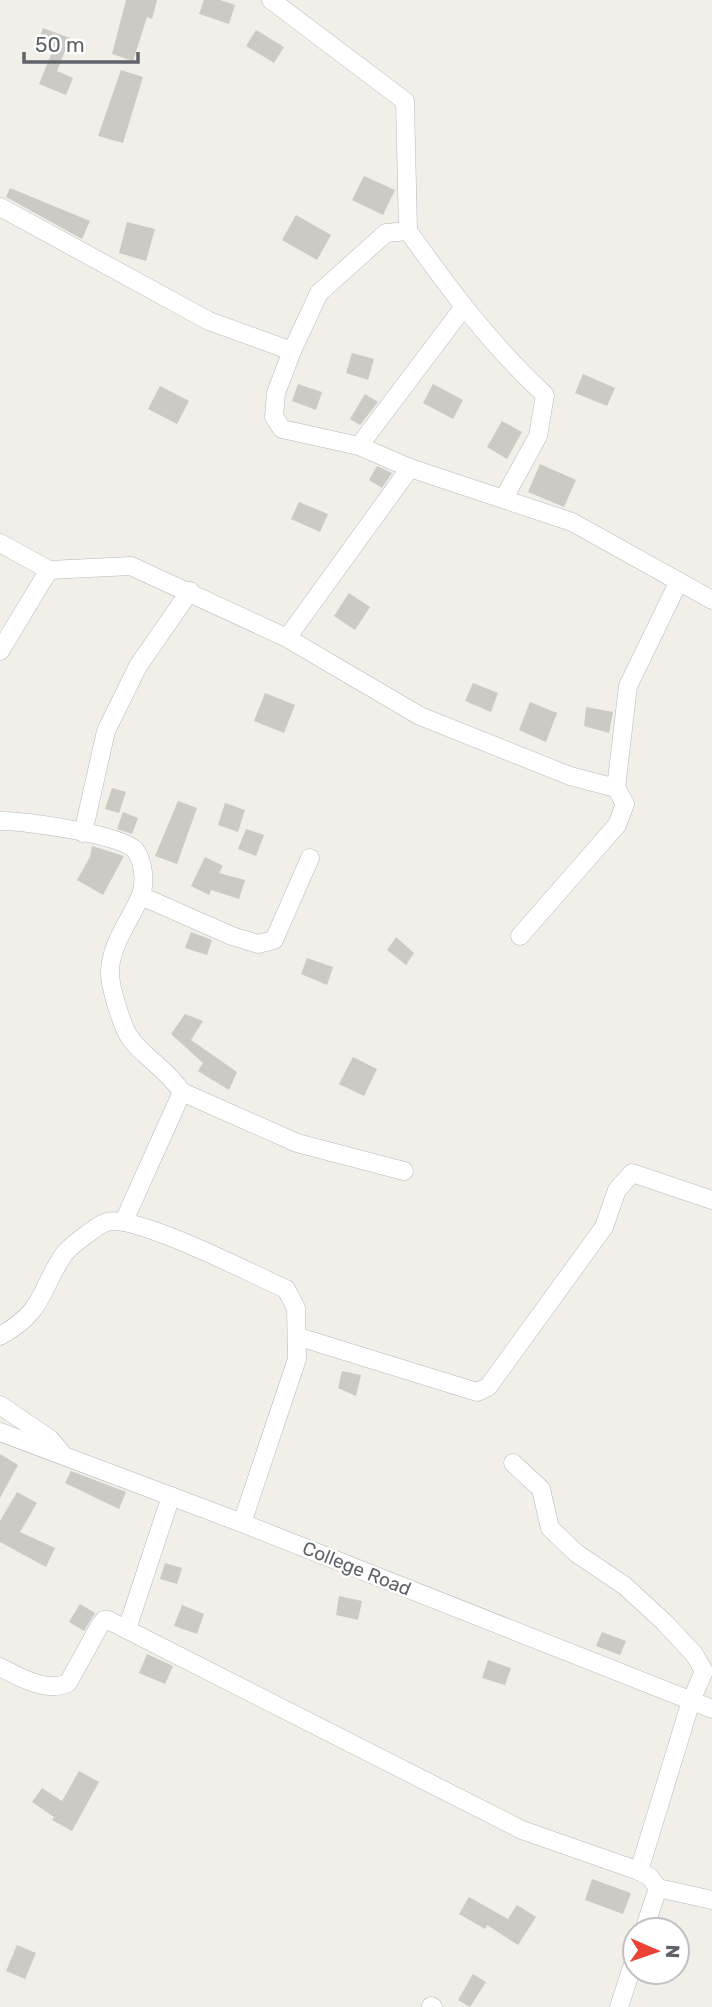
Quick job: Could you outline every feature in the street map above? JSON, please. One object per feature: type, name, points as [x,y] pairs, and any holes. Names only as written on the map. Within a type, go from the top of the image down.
[{"type":"street","points":[[271,0],[404,100],[408,232],[463,308],[504,356],[545,395],[538,436],[504,498]]},
{"type":"street","points":[[0,207],[209,321],[292,351]]},
{"type":"street","points":[[408,232],[386,233],[319,293],[276,393],[274,417],[282,429],[359,446],[410,468],[572,522],[712,600]]},
{"type":"street","points":[[359,446],[463,308]]},
{"type":"street","points":[[287,638],[410,468]]},
{"type":"street","points":[[0,543],[50,570],[131,566],[287,638],[420,716],[570,775],[616,788]]},
{"type":"street","points":[[0,652],[50,570]]},
{"type":"street","points":[[520,936],[617,825],[625,804],[616,788],[628,686],[678,581]]},
{"type":"street","points":[[83,833],[106,731],[138,666],[190,591]]},
{"type":"street","points":[[0,821],[117,839],[135,850],[144,877],[141,896],[120,932],[110,971],[118,1006],[130,1038],[169,1073],[182,1092],[297,1143],[404,1171]]},
{"type":"street","points":[[141,896],[232,936],[258,944],[275,940],[310,858]]},
{"type":"street","points":[[124,1221],[182,1092]]},
{"type":"street","points":[[299,1337],[477,1392],[488,1387],[604,1227],[617,1190],[632,1173],[712,1200]]},
{"type":"street","points":[[0,1336],[18,1326],[36,1309],[65,1252],[106,1222],[124,1221],[167,1236],[286,1289],[296,1307],[299,1337],[297,1359],[242,1523]]},
{"type":"street","points":[[0,1405],[50,1439],[65,1456]]},
{"type":"street","name":"College Road","points":[[0,1432],[242,1523],[712,1709]]},
{"type":"street","points":[[513,1463],[541,1489],[550,1528],[576,1552],[625,1586],[664,1622],[708,1673],[691,1701],[639,1871]]},
{"type":"street","points":[[127,1629],[171,1496]]},
{"type":"street","points":[[0,1667],[37,1684],[58,1688],[68,1683],[104,1620],[127,1629],[522,1830],[639,1871],[650,1877],[658,1888],[712,1900]]},
{"type":"street","points":[[649,1916],[658,1888]]},
{"type":"street","points":[[619,2007],[626,1986]]},
{"type":"building","points":[[126,0],[157,0],[152,19],[147,17],[133,61],[112,54]]},
{"type":"building","points":[[204,0],[220,0],[235,5],[229,24],[199,14]]},
{"type":"building","points":[[43,28],[70,38],[57,71],[73,78],[66,95],[39,84],[53,50],[37,44]]},
{"type":"building","points":[[256,30],[284,47],[274,63],[246,46]]},
{"type":"building","points":[[121,70],[143,77],[123,143],[98,136]]},
{"type":"building","points":[[364,176],[395,190],[383,215],[352,200]]},
{"type":"building","points":[[10,188],[90,221],[82,239],[6,197]]},
{"type":"building","points":[[296,215],[331,235],[317,260],[282,240]]},
{"type":"building","points":[[127,222],[155,229],[146,261],[119,253]]},
{"type":"building","points":[[352,353],[374,359],[368,380],[346,373]]},
{"type":"building","points":[[583,374],[615,388],[607,406],[575,393]]},
{"type":"building","points":[[298,384],[322,392],[316,410],[292,401]]},
{"type":"building","points":[[433,384],[463,400],[453,419],[423,403]]},
{"type":"building","points":[[160,386],[189,401],[177,424],[148,409]]},
{"type":"building","points":[[365,394],[378,402],[360,425],[350,419]]},
{"type":"building","points":[[502,421],[522,432],[507,459],[487,447]]},
{"type":"building","points":[[540,464],[576,480],[564,507],[528,492]]},
{"type":"building","points":[[377,466],[392,473],[382,488],[369,480]]},
{"type":"building","points":[[299,502],[328,514],[320,532],[291,519]]},
{"type":"building","points":[[349,593],[370,607],[355,630],[334,616]]},
{"type":"building","points":[[473,683],[498,693],[491,712],[465,701]]},
{"type":"building","points":[[265,693],[295,705],[284,733],[254,721]]},
{"type":"building","points":[[530,702],[557,713],[546,742],[519,730]]},
{"type":"building","points":[[586,707],[613,712],[609,733],[584,726]]},
{"type":"building","points":[[112,788],[126,792],[119,813],[105,809]]},
{"type":"building","points":[[178,801],[197,808],[177,864],[155,856]]},
{"type":"building","points":[[225,803],[245,810],[238,832],[218,825]]},
{"type":"building","points":[[123,812],[138,818],[132,834],[117,829]]},
{"type":"building","points":[[246,829],[264,835],[256,856],[238,849]]},
{"type":"building","points":[[92,846],[124,856],[103,895],[77,880],[90,857]]},
{"type":"building","points":[[205,857],[223,866],[219,873],[245,880],[239,899],[211,890],[209,895],[191,886]]},
{"type":"building","points":[[191,932],[212,940],[207,955],[185,948]]},
{"type":"building","points":[[396,937],[414,953],[406,965],[387,950]]},
{"type":"building","points":[[307,958],[333,967],[327,985],[301,974]]},
{"type":"building","points":[[185,1014],[203,1021],[191,1040],[237,1072],[229,1090],[198,1071],[203,1063],[171,1034]]},
{"type":"building","points":[[353,1057],[377,1069],[364,1096],[339,1084]]},
{"type":"building","points":[[342,1371],[361,1375],[356,1396],[338,1388]]},
{"type":"building","points":[[0,1454],[18,1465],[0,1498]]},
{"type":"building","points":[[71,1471],[126,1492],[119,1509],[65,1483]]},
{"type":"building","points":[[17,1492],[37,1503],[20,1532],[55,1548],[46,1567],[0,1542],[0,1521]]},
{"type":"building","points":[[165,1563],[182,1568],[177,1584],[160,1579]]},
{"type":"building","points":[[339,1596],[362,1601],[358,1620],[336,1615]]},
{"type":"building","points":[[80,1604],[95,1613],[84,1631],[69,1622]]},
{"type":"building","points":[[182,1605],[204,1614],[197,1634],[174,1626]]},
{"type":"building","points":[[602,1632],[626,1641],[620,1655],[596,1646]]},
{"type":"building","points":[[147,1654],[173,1666],[165,1684],[139,1673]]},
{"type":"building","points":[[488,1660],[511,1668],[505,1685],[482,1678]]},
{"type":"building","points":[[79,1771],[99,1782],[72,1831],[52,1820],[54,1817],[32,1802],[42,1788],[62,1801]]},
{"type":"building","points":[[592,1879],[631,1893],[623,1914],[585,1900]]},
{"type":"building","points":[[469,1897],[508,1919],[517,1905],[536,1917],[518,1945],[487,1925],[485,1929],[459,1914]]},
{"type":"building","points":[[17,1945],[36,1953],[25,1979],[6,1971]]},
{"type":"building","points":[[473,1974],[486,1982],[470,2007],[458,2000]]}]
